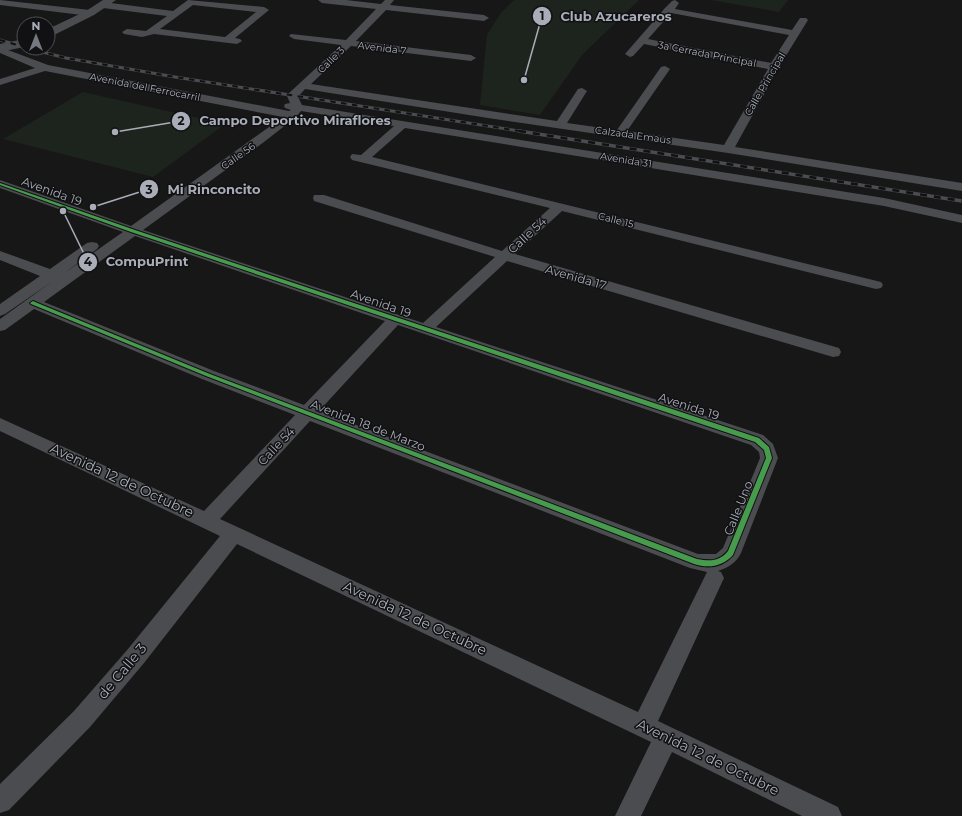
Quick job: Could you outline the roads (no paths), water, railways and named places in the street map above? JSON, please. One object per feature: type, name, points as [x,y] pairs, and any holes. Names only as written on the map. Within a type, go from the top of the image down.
[{"type":"street","points":[[322,0],[386,4],[484,18]]},
{"type":"street","points":[[127,32],[142,34],[151,31],[193,1],[264,10],[227,40]]},
{"type":"street","points":[[0,2],[90,13]]},
{"type":"street","points":[[56,30],[107,3],[175,14]]},
{"type":"street","points":[[630,54],[675,3]]},
{"type":"street","name":"Calle 3","points":[[291,109],[292,96],[348,43],[386,4]]},
{"type":"street","points":[[668,10],[795,33]]},
{"type":"street","name":"Calle Principal","points":[[728,149],[774,67],[803,20]]},
{"type":"street","points":[[151,31],[243,42],[238,48]]},
{"type":"street","name":"Avenida 7","points":[[294,36],[471,58]]},
{"type":"street","name":"3a Cerrada Principal","points":[[641,41],[774,67]]},
{"type":"street","points":[[0,49],[16,45]]},
{"type":"street","name":"Avenida del Ferrocarril","points":[[0,49],[45,68],[291,109]]},
{"type":"street","points":[[0,82],[45,68]]},
{"type":"street","points":[[620,133],[665,69]]},
{"type":"street","name":"Calzada Emaus","points":[[304,86],[488,115],[561,124],[728,149],[962,187]]},
{"type":"street","points":[[561,124],[582,91]]},
{"type":"street","name":"Avenida 31","points":[[291,109],[403,124],[884,202],[962,219]]},
{"type":"street","name":"Calle 56","points":[[0,312],[51,275],[126,229],[260,140],[291,109]]},
{"type":"street","name":"Calle 15","points":[[403,124],[359,158],[876,284]]},
{"type":"street","name":"Avenida 19","points":[[0,184],[126,229],[757,440]]},
{"type":"street","name":"Avenida 17","points":[[319,198],[505,256],[833,352]]},
{"type":"street","name":"Calle 54","points":[[425,330],[559,206]]},
{"type":"street","name":"Calle 56","points":[[0,326],[65,280],[126,229]]},
{"type":"street","points":[[0,255],[65,280]]},
{"type":"street","name":"Avenida 18 de Marzo","points":[[33,303],[306,414],[697,562]]},
{"type":"street","name":"Calle 54","points":[[207,520],[395,319]]},
{"type":"street","name":"Avenida 12 de Octubre","points":[[0,424],[643,726],[829,816]]},
{"type":"street","name":"Calle Uno","points":[[697,562],[716,564],[727,558],[731,553],[770,458],[767,449],[757,440]]},
{"type":"street","name":"de Calle 3","points":[[0,801],[82,719],[136,656],[234,533]]},
{"type":"street","points":[[643,726],[714,578]]},
{"type":"street","points":[[628,816],[666,738]]},
{"type":"railway","points":[[0,40],[16,45]]},
{"type":"railway","points":[[56,55],[175,77],[526,132]]},
{"type":"railway","points":[[519,131],[962,201]]},
{"type":"place","name":"Club Azucareros","points":[[524,80]]},
{"type":"place","name":"Campo Deportivo Miraflores","points":[[115,132]]},
{"type":"place","name":"Mi Rinconcito","points":[[93,207]]},
{"type":"place","name":"CompuPrint","points":[[63,211]]}]
